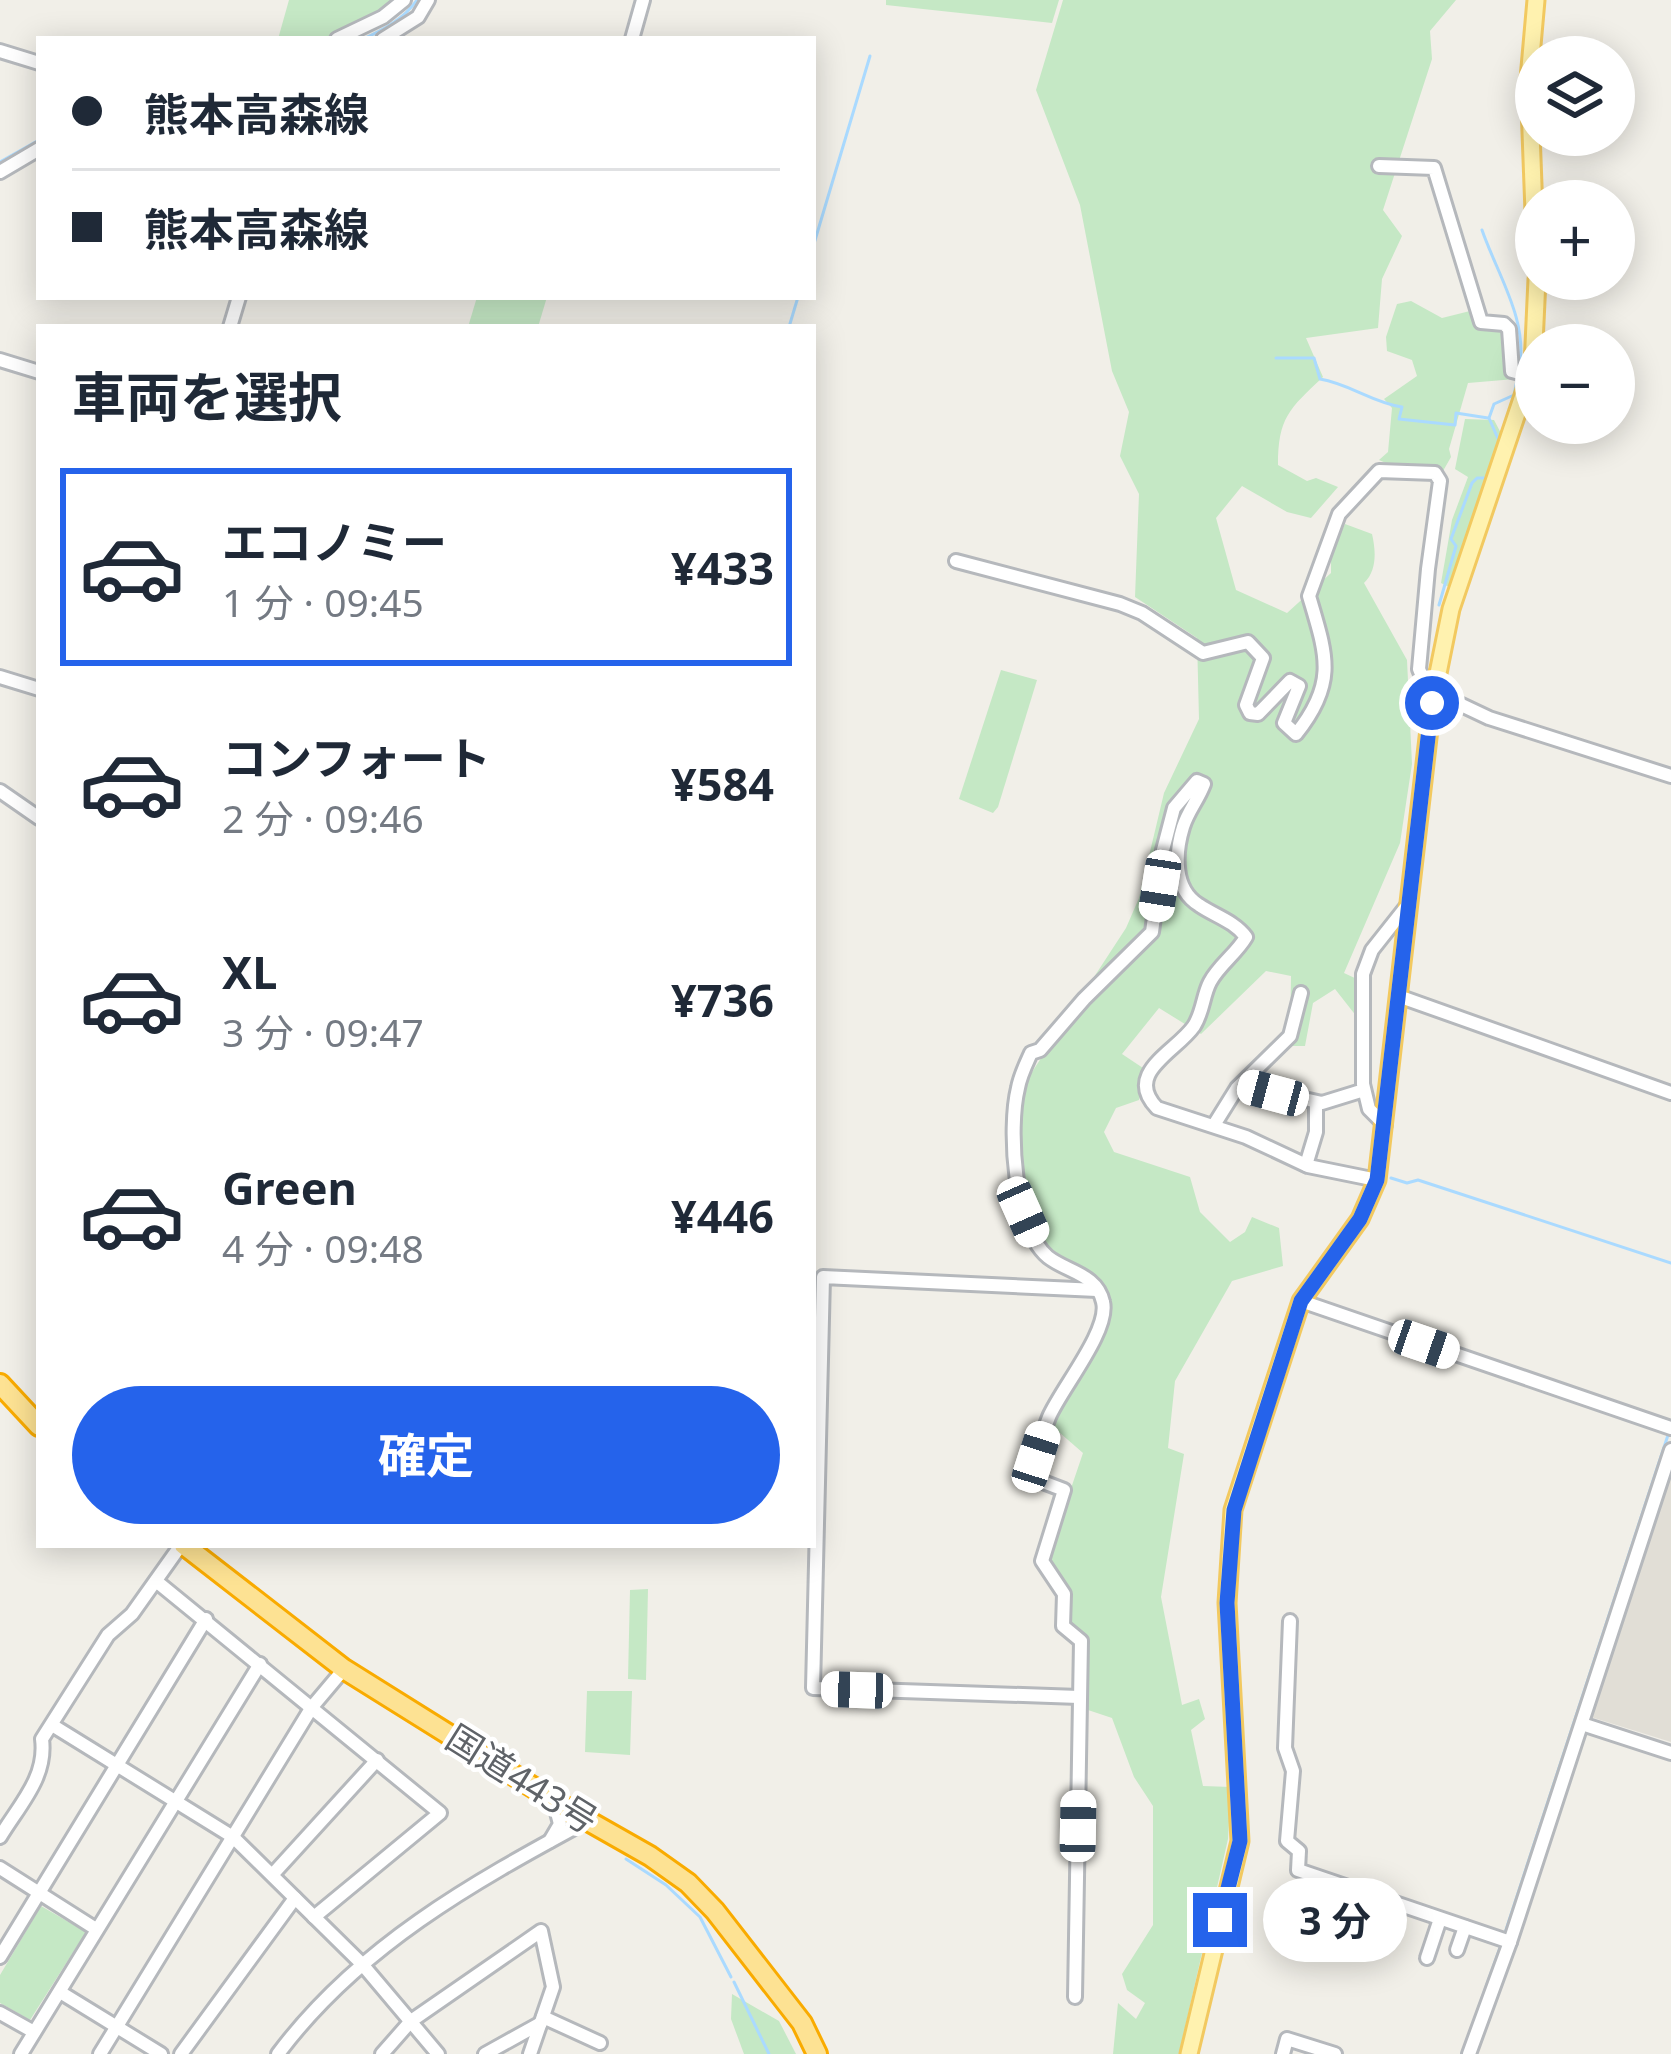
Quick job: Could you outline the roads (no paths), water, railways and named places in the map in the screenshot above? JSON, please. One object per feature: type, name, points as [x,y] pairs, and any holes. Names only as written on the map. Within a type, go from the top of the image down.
[{"type":"highway","points":[[0,1384],[36,1423]]},
{"type":"highway","name":"国道443号","points":[[186,1548],[344,1669],[688,1883],[788,2005],[817,2054]]},
{"type":"main road","points":[[1533,180],[1529,79],[1536,0]]},
{"type":"main road","points":[[1189,2054],[1240,1841],[1227,1603],[1234,1510],[1301,1301],[1360,1219],[1377,1180],[1433,698],[1451,609],[1515,423]]},
{"type":"street","points":[[343,36],[383,17],[404,0]]},
{"type":"street","points":[[388,36],[418,17],[428,0]]},
{"type":"street","points":[[633,36],[644,0]]},
{"type":"street","points":[[0,51],[36,62]]},
{"type":"street","points":[[0,172],[36,151]]},
{"type":"street","points":[[1379,166],[1434,168],[1480,322],[1509,328],[1515,371]]},
{"type":"street","points":[[0,360],[36,371]]},
{"type":"street","points":[[956,561],[1120,604],[1202,653],[1248,642],[1264,658],[1246,705],[1250,713],[1265,709],[1290,681],[1299,686],[1284,723],[1296,734],[1325,684],[1322,627],[1310,596],[1340,514],[1378,471],[1435,473],[1440,481],[1427,569],[1420,669],[1433,698],[1671,776]]},
{"type":"street","points":[[0,677],[36,688]]},
{"type":"street","points":[[1075,1997],[1081,1641],[1063,1625],[1064,1594],[1042,1562],[1064,1490],[1043,1482],[1035,1471],[1049,1418],[1102,1326],[1105,1306],[1099,1290],[1085,1276],[1050,1259],[1038,1247],[1023,1212],[1015,1158],[1017,1091],[1031,1053],[1040,1051],[1152,932],[1174,808],[1197,781],[1204,784],[1183,827],[1180,885],[1192,902],[1239,928],[1246,937],[1208,985],[1193,1028],[1156,1063],[1144,1090],[1157,1108],[1214,1125],[1306,1165],[1377,1180]]},
{"type":"street","points":[[0,791],[36,816]]},
{"type":"street","points":[[1385,1125],[1370,1109],[1364,1090],[1363,974],[1372,950],[1412,899]]},
{"type":"street","points":[[1214,1125],[1240,1084],[1290,1036],[1301,993]]},
{"type":"street","points":[[1401,997],[1671,1094]]},
{"type":"street","points":[[1240,1084],[1316,1103],[1364,1090]]},
{"type":"street","points":[[1306,1165],[1316,1132],[1316,1103]]},
{"type":"street","points":[[1079,1697],[813,1688],[823,1277],[1099,1290]]},
{"type":"street","points":[[1301,1301],[1671,1429]]},
{"type":"street","points":[[1469,2054],[1671,1450]]},
{"type":"street","points":[[0,1837],[43,1769],[46,1753],[41,1743],[52,1725],[108,1635],[131,1614],[180,1548]]},
{"type":"street","points":[[155,1580],[440,1813],[314,1917]]},
{"type":"street","points":[[0,1955],[206,1619]]},
{"type":"street","points":[[1290,1621],[1285,1748],[1293,1771],[1287,1841],[1299,1851],[1298,1870],[1510,1942]]},
{"type":"street","points":[[21,2054],[260,1664]]},
{"type":"street","points":[[100,2054],[312,1707],[344,1669]]},
{"type":"street","points":[[1582,1724],[1671,1753]]},
{"type":"street","points":[[52,1725],[233,1838],[362,1964],[438,2054]]},
{"type":"street","points":[[273,1874],[377,1760]]},
{"type":"street","points":[[550,1841],[560,1824],[554,1801]]},
{"type":"street","points":[[278,2054],[362,1964],[422,1916],[587,1821]]},
{"type":"street","points":[[0,1868],[96,1929]]},
{"type":"street","points":[[181,2054],[296,1898]]},
{"type":"street","points":[[1427,1958],[1440,1919]]},
{"type":"street","points":[[1457,1950],[1465,1927]]},
{"type":"street","points":[[382,2054],[411,2021],[541,1931],[553,1987],[530,2054]]},
{"type":"street","points":[[60,1992],[161,2054]]},
{"type":"street","points":[[0,2013],[34,2032]]},
{"type":"street","points":[[542,2020],[600,2043]]},
{"type":"street","points":[[485,2054],[542,2020]]},
{"type":"street","points":[[1283,2054],[1287,2039],[1335,2054]]},
{"type":"waterway","points":[[369,36],[417,0]]},
{"type":"waterway","points":[[816,237],[870,56]]},
{"type":"waterway","points":[[0,162],[36,142]]},
{"type":"waterway","points":[[1482,230],[1518,324]]},
{"type":"waterway","points":[[790,324],[797,300]]},
{"type":"waterway","points":[[1276,358],[1314,358],[1320,379],[1402,407],[1399,419],[1455,425],[1456,413],[1488,418]]},
{"type":"waterway","points":[[1439,605],[1456,546],[1451,539],[1472,483],[1487,478],[1499,441],[1489,418],[1494,404],[1514,395],[1515,390]]},
{"type":"waterway","points":[[1391,1178],[1407,1183],[1418,1180],[1671,1263]]},
{"type":"waterway","points":[[1504,1936],[1669,1432]]},
{"type":"waterway","points":[[626,1859],[666,1885],[700,1917],[731,1977]]},
{"type":"waterway","points":[[1462,2054],[1501,1945]]},
{"type":"waterway","points":[[734,1982],[769,2054]]}]
